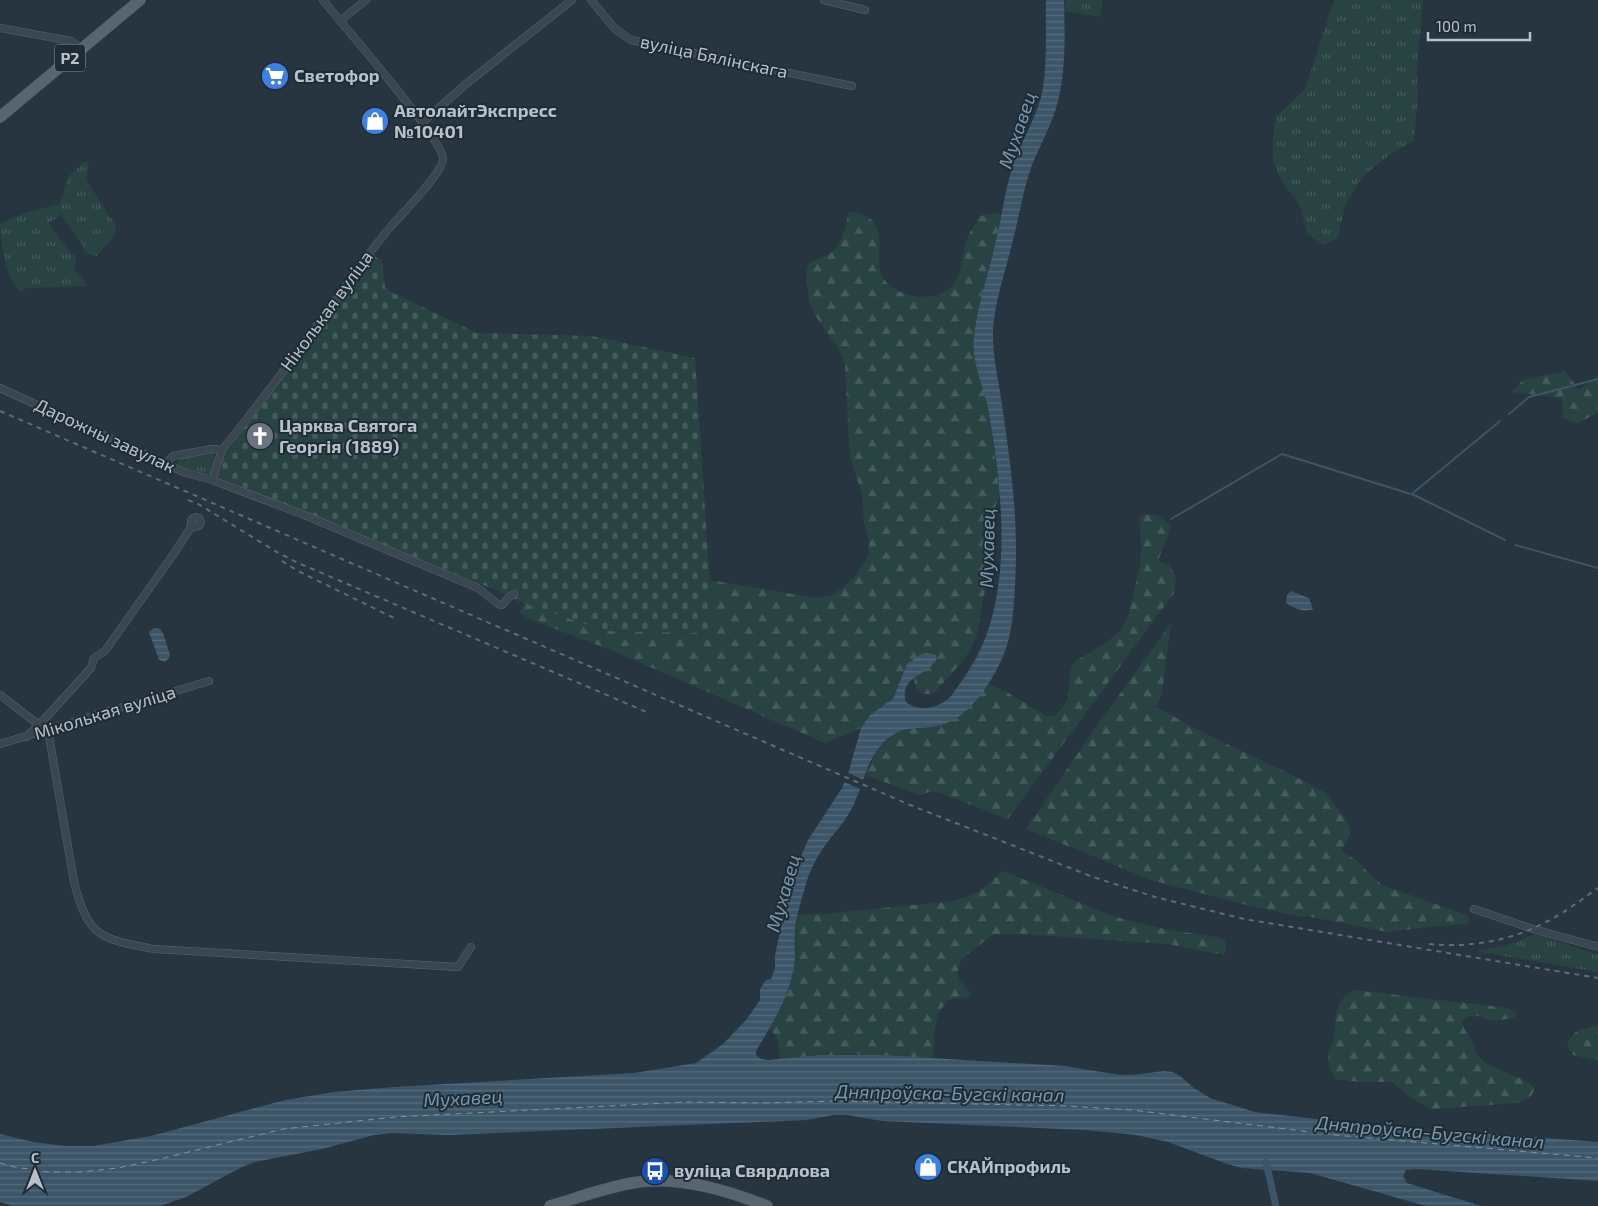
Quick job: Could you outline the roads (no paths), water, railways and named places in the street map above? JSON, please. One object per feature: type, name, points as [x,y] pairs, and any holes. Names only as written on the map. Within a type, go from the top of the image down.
[{"type":"main road","name":"Р2","points":[[0,117],[140,0]]},
{"type":"main road","points":[[550,1206],[618,1186],[656,1180],[672,1181],[716,1190],[745,1197],[767,1206]]},
{"type":"street","name":"Ніколькая вуліца","points":[[212,480],[222,450],[289,363],[377,242],[437,172],[443,159],[442,152],[423,122],[323,0]]},
{"type":"street","points":[[340,21],[366,0]]},
{"type":"street","points":[[423,122],[466,84],[572,0]]},
{"type":"street","name":"вуліца Бялінскага","points":[[591,0],[615,29],[631,40],[852,86]]},
{"type":"street","points":[[824,0],[865,10]]},
{"type":"street","points":[[0,28],[72,41],[82,48]]},
{"type":"street","name":"Дарожны завулак","points":[[0,388],[186,473],[212,480],[296,512],[478,588],[498,604],[502,605],[514,594]]},
{"type":"street","points":[[166,463],[173,456],[212,449],[222,450]]},
{"type":"street","points":[[26,737],[91,668],[94,658],[105,651],[191,528]]},
{"type":"street","name":"Міколькая вуліца","points":[[0,744],[209,681]]},
{"type":"street","points":[[0,696],[48,730],[74,882],[80,906],[91,926],[107,938],[154,949],[458,967],[471,947]]},
{"type":"street","points":[[1474,909],[1598,948]]},
{"type":"water","points":[[1046,0],[1064,0],[1065,39],[1060,92],[1055,113],[1032,165],[1026,184],[998,297],[993,330],[1013,495],[1016,540],[1012,619],[1006,649],[987,686],[969,708],[949,722],[938,726],[911,729],[894,734],[885,741],[872,758],[850,812],[820,853],[809,876],[796,921],[795,962],[792,977],[779,1010],[756,1051],[756,1055],[761,1059],[769,1060],[821,1055],[881,1055],[1065,1066],[1120,1075],[1164,1071],[1173,1072],[1210,1098],[1255,1112],[1441,1133],[1493,1134],[1598,1142],[1598,1181],[1416,1169],[1406,1170],[1403,1176],[1407,1183],[1481,1206],[1426,1206],[1310,1173],[1242,1168],[1168,1142],[1136,1135],[1085,1130],[882,1121],[847,1115],[834,1115],[807,1120],[449,1135],[392,1133],[374,1135],[322,1149],[255,1162],[186,1197],[160,1206],[12,1206],[0,1202],[0,1134],[33,1142],[65,1146],[93,1146],[151,1136],[285,1100],[334,1092],[634,1073],[696,1063],[723,1044],[746,1020],[760,1000],[760,989],[766,980],[771,979],[775,968],[775,955],[787,898],[796,868],[808,840],[842,788],[861,728],[870,715],[893,699],[907,664],[920,655],[926,653],[936,655],[937,658],[929,668],[907,686],[905,693],[906,702],[917,707],[929,708],[941,704],[951,696],[975,660],[983,644],[994,610],[999,583],[1001,555],[1000,497],[989,414],[976,367],[974,338],[1010,174],[1042,93],[1046,58]]},
{"type":"water","points":[[1291,591],[1309,598],[1313,609],[1302,610],[1286,603],[1287,595]]},
{"type":"water","points":[[154,628],[160,629],[163,633],[170,655],[165,662],[159,660],[149,632]]},
{"type":"waterway","points":[[1509,414],[1529,397],[1598,379]]},
{"type":"waterway","points":[[1413,493],[1500,421]]},
{"type":"waterway","points":[[1171,519],[1282,454],[1414,495],[1505,540]]},
{"type":"waterway","points":[[1515,545],[1598,568]]},
{"type":"waterway","points":[[1266,1162],[1276,1206]]},
{"type":"railway","points":[[0,411],[910,805],[1093,877],[1155,897],[1244,919],[1598,978]]},
{"type":"railway","points":[[188,500],[200,505],[296,562],[649,713]]},
{"type":"railway","points":[[282,561],[298,571],[396,619]]},
{"type":"railway","points":[[1429,944],[1474,944],[1519,934],[1553,918],[1598,888]]},
{"type":"place","name":"Светофор","points":[[275,76]]},
{"type":"place","name":"АвтолайтЭкспресс №10401","points":[[375,121]]},
{"type":"place","name":"Царква Святога Георгія (1889)","points":[[260,436]]},
{"type":"place","name":"СКАЙпрофиль","points":[[928,1167]]},
{"type":"place","name":"вуліца Свярдлова","points":[[655,1171]]},
{"type":"water label","name":"Мухавец","points":[[1017,130]]},
{"type":"water label","name":"Мухавец","points":[[987,548]]},
{"type":"water label","name":"Мухавец","points":[[783,893]]},
{"type":"water label","name":"Дняпроўска-Бугскі канал","points":[[950,1093]]},
{"type":"water label","name":"Мухавец","points":[[463,1098]]},
{"type":"water label","name":"Дняпроўска-Бугскі канал","points":[[1430,1132]]}]
